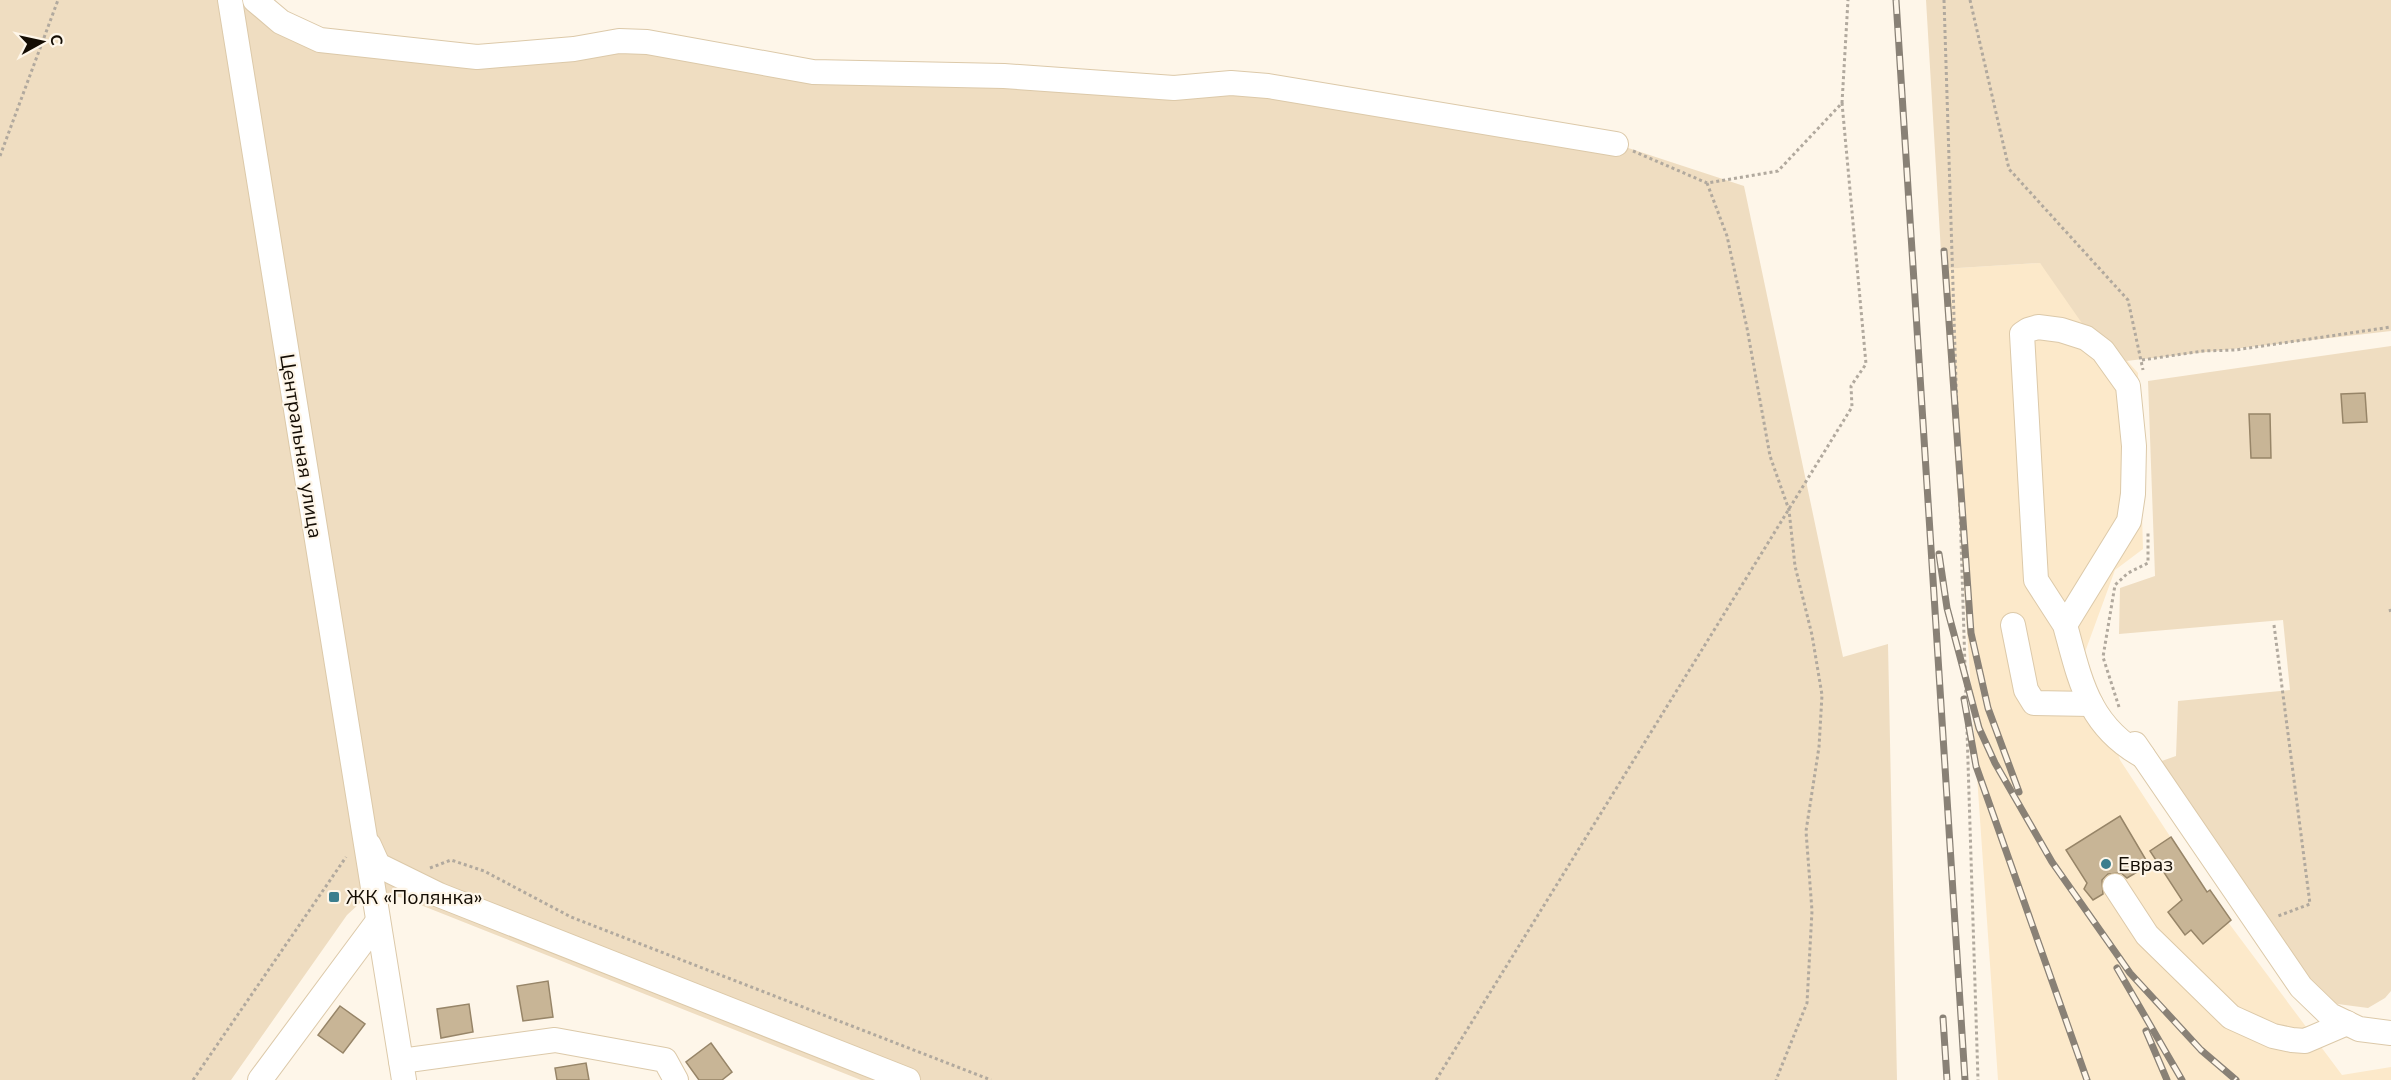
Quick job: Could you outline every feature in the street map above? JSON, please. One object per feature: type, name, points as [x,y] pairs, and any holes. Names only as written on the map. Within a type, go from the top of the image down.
[{"type":"street","name":"Центральная улица","points":[[230,0],[402,1071]]},
{"type":"street","points":[[255,0],[280,22],[320,40],[477,57],[574,49],[619,41],[647,42],[813,72],[1004,76],[1174,88],[1231,83],[1259,85],[1616,144]]},
{"type":"street","points":[[2065,625],[2129,521],[2134,446],[2128,386],[2103,351],[2086,338],[2061,330],[2038,327],[2022,334],[2036,580],[2065,625],[2078,677],[2091,704],[2102,722],[2123,745],[2143,756]]},
{"type":"street","points":[[2013,625],[2026,690],[2034,703],[2091,704]]},
{"type":"street","points":[[2128,735],[2301,987],[2330,1015],[2359,1029],[2391,1033]]},
{"type":"street","points":[[363,832],[378,865],[403,879],[908,1080]]},
{"type":"street","points":[[2115,886],[2147,935],[2231,1017],[2273,1036],[2305,1041],[2347,1023]]},
{"type":"street","points":[[260,1080],[378,921]]},
{"type":"street","points":[[402,1071],[555,1040],[665,1060],[676,1080]]},
{"type":"path","points":[[0,156],[58,0]]},
{"type":"path","points":[[1436,1080],[1852,407],[1851,386],[1866,364],[1842,103],[1848,0]]},
{"type":"path","points":[[1944,0],[1978,1080]]},
{"type":"path","points":[[1616,144],[1707,183],[1778,171],[1842,103]]},
{"type":"path","points":[[1707,183],[1727,236],[1747,328],[1770,456],[1789,510],[1795,566],[1812,635],[1822,694],[1819,747],[1806,831],[1812,911],[1807,1003],[1776,1080]]},
{"type":"path","points":[[2142,360],[2203,351],[2235,350],[2391,327]]},
{"type":"path","points":[[2390,609],[2391,614]]},
{"type":"path","points":[[2258,924],[2310,904],[2274,625]]},
{"type":"path","points":[[193,1080],[363,832]]},
{"type":"path","points":[[403,879],[451,860],[484,871],[571,917],[991,1080]]},
{"type":"shaded area","points":[[0,0],[255,0],[320,40],[574,49],[1231,83],[1616,144],[1744,186],[1843,657],[1888,644],[1897,1080],[861,1080],[403,898],[373,891],[347,915],[231,1080],[0,1080]]},
{"type":"shaded area","points":[[1926,0],[2391,0],[2391,331],[2126,361],[2093,339],[2040,263],[1942,269]]},
{"type":"shaded area","points":[[2040,263],[2138,373],[2143,549],[2115,570],[2085,652],[2120,760],[2213,902],[2342,1075],[2391,1067],[2391,1080],[1998,1080],[1942,269]]},
{"type":"shaded area","points":[[2391,346],[2391,991],[2385,998],[2368,1008],[2315,1001],[2156,763],[2176,756],[2178,701],[2290,690],[2283,620],[2119,634],[2120,588],[2155,576],[2148,381]]},
{"type":"building","points":[[2365,393],[2367,422],[2343,423],[2341,394]]},
{"type":"building","points":[[2249,414],[2270,414],[2271,458],[2251,458]]},
{"type":"building","points":[[2120,816],[2149,865],[2127,878],[2121,873],[2108,874],[2102,880],[2103,894],[2093,900],[2084,889],[2087,883],[2066,850]]},
{"type":"building","points":[[2171,837],[2207,892],[2210,890],[2231,920],[2203,944],[2191,930],[2185,935],[2168,912],[2182,900],[2150,851]]},
{"type":"building","points":[[548,981],[553,1017],[523,1021],[517,986]]},
{"type":"building","points":[[469,1004],[473,1032],[441,1038],[437,1009]]},
{"type":"building","points":[[340,1006],[365,1024],[343,1053],[318,1035]]},
{"type":"building","points":[[711,1043],[732,1072],[722,1080],[699,1080],[686,1062]]},
{"type":"building","points":[[586,1063],[589,1080],[557,1080],[555,1068]]},
{"type":"railway","points":[[1896,0],[1965,1080]]},
{"type":"railway","points":[[1944,251],[1971,633],[1988,708],[2019,792]]},
{"type":"railway","points":[[1939,554],[1947,608],[1979,728],[1995,763],[2052,862],[2130,973],[2201,1050],[2236,1080]]},
{"type":"railway","points":[[1964,699],[1976,766],[2087,1080]]},
{"type":"railway","points":[[2117,968],[2182,1080]]},
{"type":"railway","points":[[1943,1018],[1947,1080]]},
{"type":"railway","points":[[2146,1031],[2167,1080]]},
{"type":"place","name":"Евраз","points":[[2106,864]]},
{"type":"place","name":"ЖК «Полянка»","points":[[334,897]]}]
